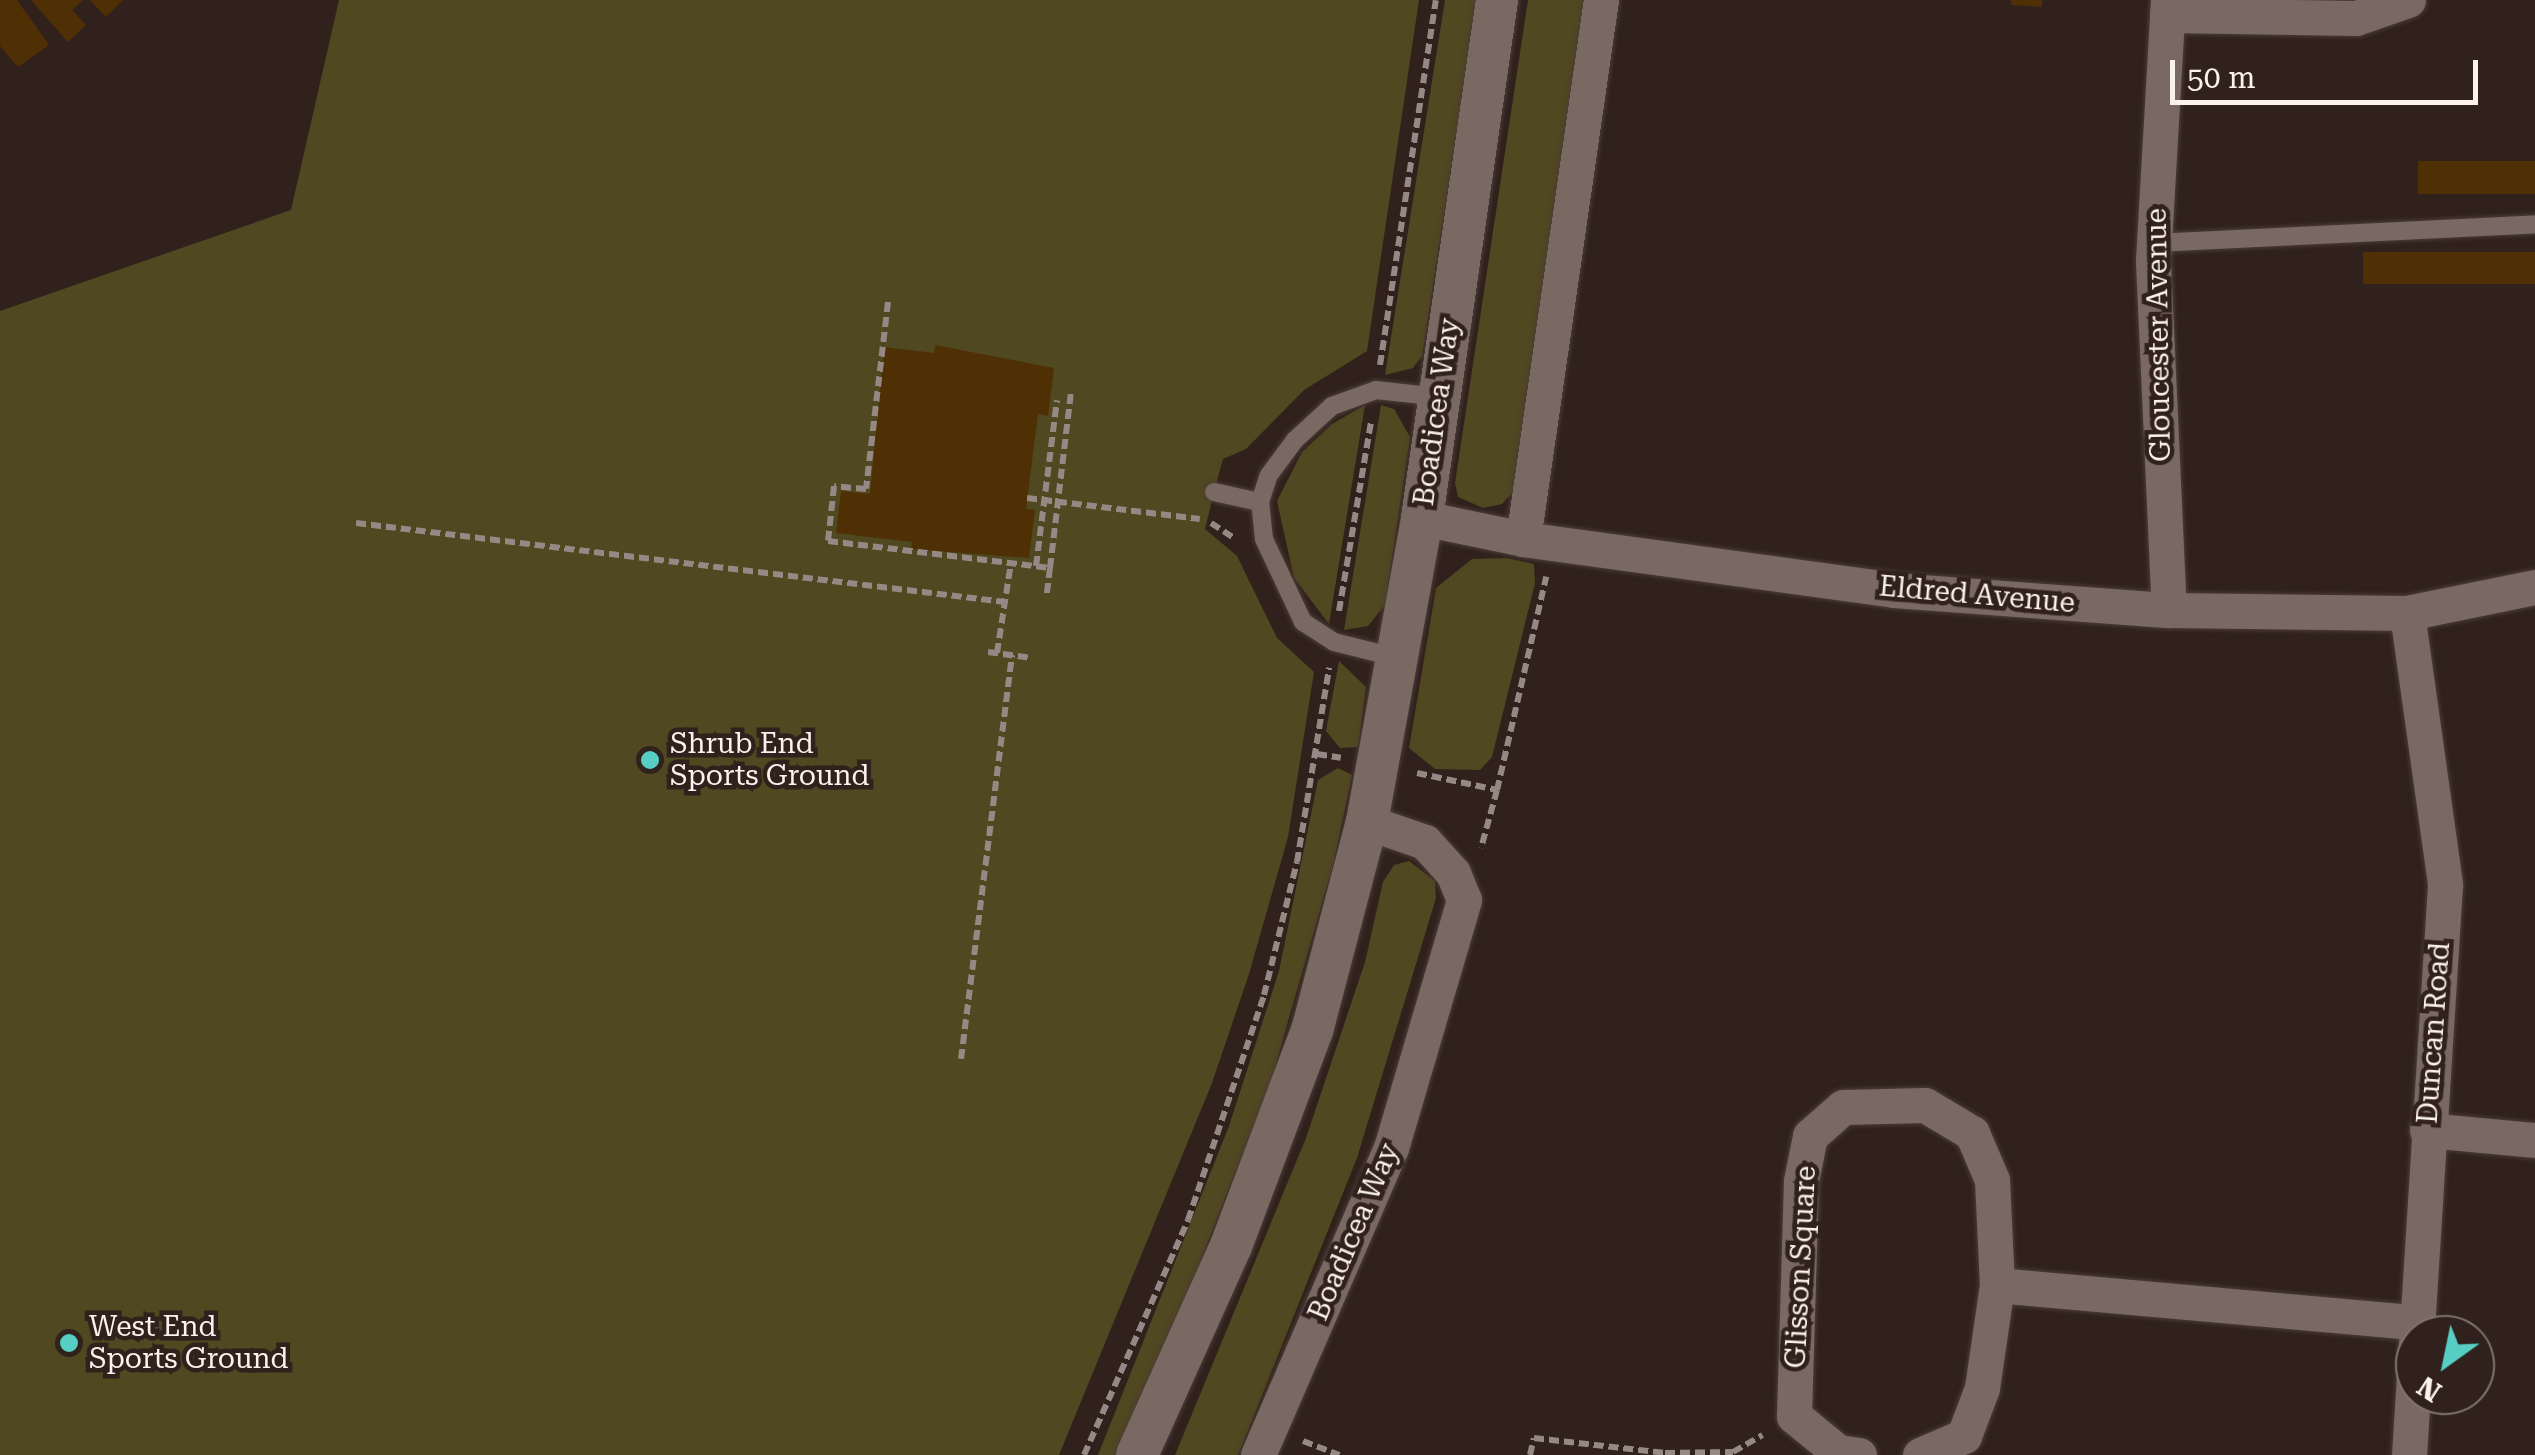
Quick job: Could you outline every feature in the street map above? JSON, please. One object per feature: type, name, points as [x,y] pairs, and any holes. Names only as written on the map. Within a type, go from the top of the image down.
[{"type":"street","name":"Boadicea Way","points":[[1137,1455],[1231,1246],[1312,1031],[1367,822],[1422,518],[1497,0]]},
{"type":"street","points":[[1538,541],[1601,0]]},
{"type":"street","points":[[2167,7],[2356,18],[2408,0]]},
{"type":"street","name":"Gloucester Avenue","points":[[2167,7],[2152,243],[2169,610]]},
{"type":"street","name":"Eldred Avenue","points":[[1422,518],[1538,541],[1894,590],[2169,610],[2407,613],[2535,587]]},
{"type":"street","name":"Duncan Road","points":[[2407,613],[2445,884],[2415,1315]]},
{"type":"street","points":[[1367,822],[1425,842],[1452,872]]},
{"type":"street","name":"Boadicea Way","points":[[1258,1455],[1390,1148],[1464,900],[1452,872]]},
{"type":"street","name":"Glisson Square","points":[[1794,1416],[1800,1181],[1810,1136],[1843,1107],[1926,1105],[1972,1133],[1992,1180],[1996,1285],[1982,1388],[1964,1436],[1920,1455]]},
{"type":"street","points":[[2427,1130],[2535,1140]]},
{"type":"street","points":[[1996,1285],[2395,1320]]},
{"type":"street","name":"Duncan Road","points":[[2409,1455],[2411,1415]]},
{"type":"street","points":[[1794,1416],[1838,1452],[1859,1455]]},
{"type":"lane","points":[[2152,243],[2535,224]]},
{"type":"lane","points":[[1398,658],[1334,642],[1304,622],[1264,540],[1260,502],[1269,475],[1295,440],[1332,406],[1376,390],[1439,397]]},
{"type":"lane","points":[[1214,492],[1260,502]]},
{"type":"path","points":[[1084,1455],[1188,1220],[1264,995],[1318,754],[1436,0]]},
{"type":"path","points":[[888,302],[866,489],[834,486],[828,541],[1050,568]]},
{"type":"path","points":[[1047,594],[1071,393]]},
{"type":"path","points":[[1036,566],[1057,400]]},
{"type":"path","points":[[1027,498],[1159,512]]},
{"type":"path","points":[[356,522],[1005,602]]},
{"type":"path","points":[[1452,872],[1478,860],[1498,790],[1538,541]]},
{"type":"path","points":[[1011,563],[992,653],[1032,658]]},
{"type":"path","points":[[961,1059],[1012,655]]},
{"type":"path","points":[[1318,754],[1498,790]]},
{"type":"path","points":[[1530,1455],[1534,1438],[1665,1453],[1733,1452],[1794,1416]]},
{"type":"shaded area","name":"Shrub End Sports Ground","points":[[339,0],[1419,0],[1367,351],[1304,390],[1246,449],[1223,459],[1214,492],[1205,529],[1237,556],[1277,638],[1314,672],[1288,837],[1249,974],[1212,1083],[1059,1455],[0,1455],[0,311],[291,210]]},
{"type":"shaded area","points":[[1445,0],[1477,0],[1422,356],[1413,368],[1385,375]]},
{"type":"shaded area","points":[[1528,0],[1591,0],[1515,490],[1502,504],[1483,508],[1458,497],[1455,483]]},
{"type":"shaded area","points":[[1365,405],[1329,624],[1294,578],[1277,501],[1302,452],[1332,424]]},
{"type":"shaded area","points":[[1381,405],[1394,409],[1410,437],[1385,605],[1368,626],[1344,630]]},
{"type":"shaded area","points":[[1507,558],[1534,564],[1535,583],[1492,757],[1480,770],[1435,769],[1409,748],[1436,588],[1472,559]]},
{"type":"shaded area","points":[[1339,661],[1366,687],[1358,747],[1340,748],[1326,731]]},
{"type":"shaded area","points":[[1338,768],[1352,775],[1333,865],[1270,1084],[1124,1455],[1098,1455],[1229,1126],[1279,971],[1318,780]]},
{"type":"shaded area","points":[[1409,861],[1435,881],[1436,898],[1357,1158],[1238,1455],[1175,1455],[1306,1138],[1365,962],[1383,882],[1394,865]]},
{"type":"building","points":[[0,0],[17,0],[49,45],[18,67],[0,46]]},
{"type":"building","points":[[31,0],[83,0],[72,10],[86,25],[68,42]]},
{"type":"building","points":[[90,0],[123,0],[106,17]]},
{"type":"building","points":[[2011,0],[2042,0],[2042,7],[2011,5]]},
{"type":"building","points":[[2418,161],[2535,161],[2535,194],[2418,194]]},
{"type":"building","points":[[2363,252],[2535,252],[2535,284],[2363,284]]},
{"type":"building","points":[[935,345],[1054,368],[1048,416],[1038,414],[1026,509],[1035,510],[1029,558],[911,549],[912,542],[836,533],[841,491],[870,494],[884,347],[934,353]]},
{"type":"place","name":"Shrub End Sports Ground","points":[[650,760]]},
{"type":"place","name":"West End Sports Ground","points":[[69,1343]]}]
